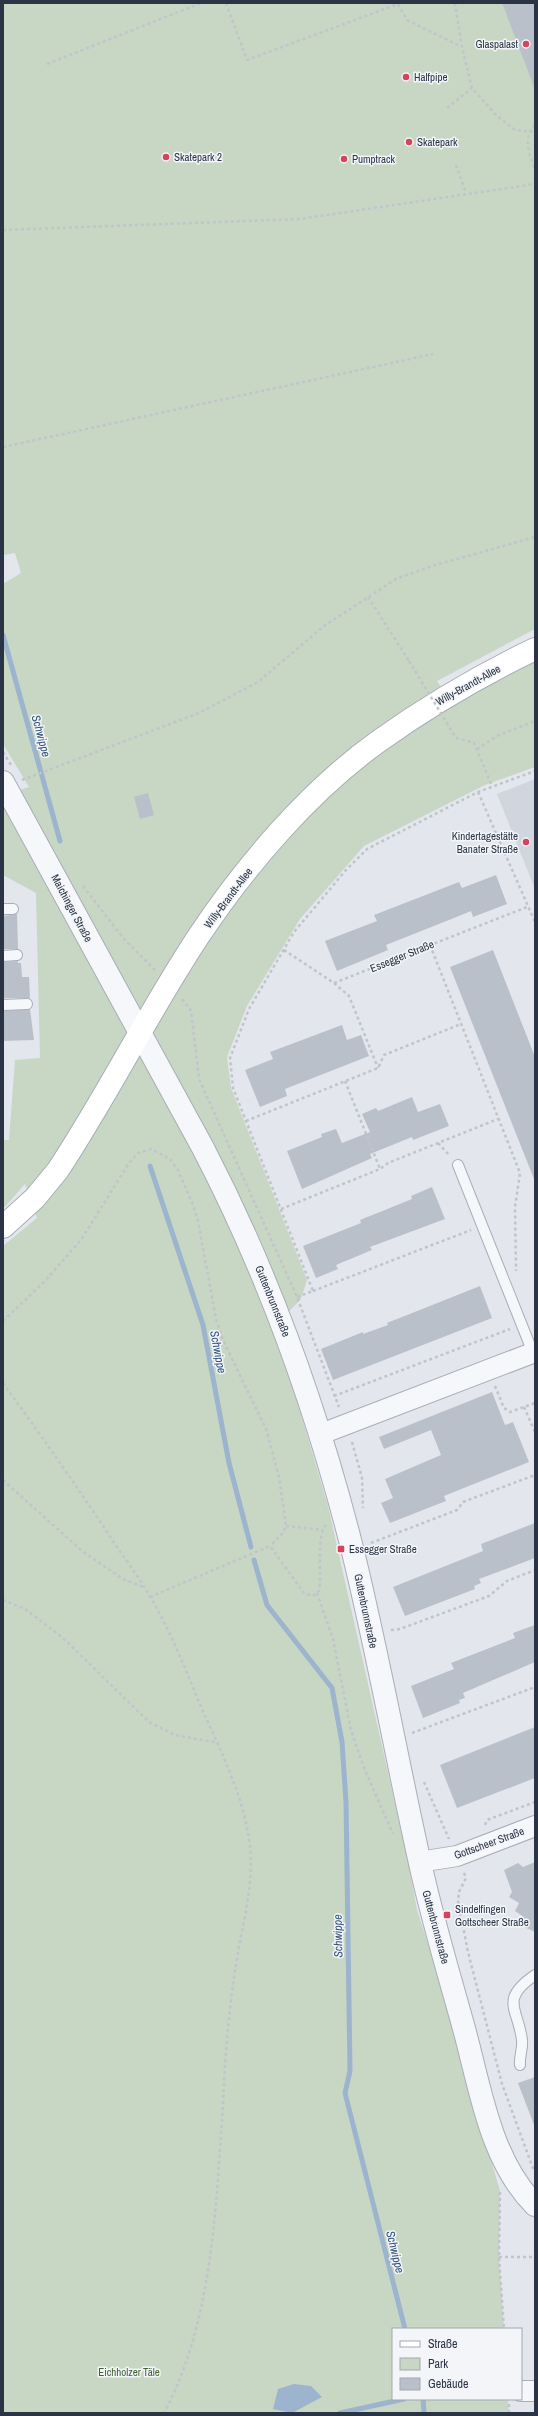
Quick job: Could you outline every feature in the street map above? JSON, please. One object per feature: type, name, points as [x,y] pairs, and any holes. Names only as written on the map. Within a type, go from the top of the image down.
[{"type":"main road","name":"Willy-Brandt-Allee","points":[[3,1227],[35,1198],[58,1170],[199,936],[267,845],[344,769],[378,742],[424,710],[535,648]]},
{"type":"street","name":"Maichinger Straße","points":[[11,775],[140,1034]]},
{"type":"street","name":"Guttenbrunnstraße","points":[[140,1034],[231,1202],[284,1324],[321,1434],[344,1518],[420,1862],[493,2133],[514,2179],[535,2205]]},
{"type":"street","points":[[321,1434],[534,1353]]},
{"type":"street","name":"Gottscheer Straße","points":[[420,1862],[457,1856],[535,1826]]},
{"type":"street","points":[[522,2391],[535,2391]]},
{"type":"lane","points":[[3,956],[17,955]]},
{"type":"lane","points":[[3,1005],[27,1004]]},
{"type":"lane","points":[[458,1165],[534,1353]]},
{"type":"lane","points":[[520,2065],[522,2042],[512,2004],[517,1990],[535,1975]]},
{"type":"path","points":[[47,64],[201,3]]},
{"type":"path","points":[[226,3],[248,60],[398,4],[407,20],[462,47]]},
{"type":"path","points":[[455,3],[462,47],[472,88],[481,100],[515,130],[535,132]]},
{"type":"path","points":[[447,108],[472,88]]},
{"type":"path","points":[[535,125],[529,132],[528,142],[535,170]]},
{"type":"path","points":[[456,165],[466,193]]},
{"type":"path","points":[[3,230],[300,219],[370,210],[466,193],[535,184]]},
{"type":"path","points":[[3,447],[433,354]]},
{"type":"path","points":[[30,777],[199,714],[251,686],[324,626],[396,580],[432,566],[535,537]]},
{"type":"path","points":[[368,597],[456,738],[474,743],[492,786]]},
{"type":"path","points":[[477,749],[499,735],[535,721]]},
{"type":"path","points":[[3,752],[11,775],[24,788]]},
{"type":"path","points":[[313,1291],[233,1088],[230,1058],[249,1009],[294,932],[367,849],[478,792],[535,771]]},
{"type":"path","points":[[478,792],[527,907],[535,922]]},
{"type":"path","points":[[80,880],[124,939],[169,984]]},
{"type":"path","name":"Essegger Straße","points":[[334,983],[527,907]]},
{"type":"path","points":[[430,945],[520,1173],[515,1207],[515,1284],[509,1292]]},
{"type":"path","points":[[284,950],[334,983],[349,996],[378,1068]]},
{"type":"path","points":[[246,1120],[378,1068],[384,1055],[461,1024]]},
{"type":"path","points":[[345,1081],[380,1170]]},
{"type":"path","points":[[281,1209],[380,1170],[388,1163],[498,1119]]},
{"type":"path","points":[[3,1321],[44,1282],[81,1240],[129,1163],[138,1153],[151,1149],[170,1159],[178,1170],[198,1222],[216,1319],[223,1340],[266,1429],[278,1477],[286,1526],[283,1533],[270,1546],[150,1597]]},
{"type":"path","points":[[297,1297],[483,1225]]},
{"type":"path","points":[[334,1396],[522,1324]]},
{"type":"path","points":[[489,1370],[504,1408],[510,1412],[535,1402]]},
{"type":"path","points":[[3,1383],[64,1468],[150,1597],[183,1661],[218,1743],[232,1779],[249,1839],[249,1889],[235,1969],[226,2038],[216,2202],[204,2295],[173,2395],[164,2413]]},
{"type":"path","points":[[524,1407],[535,1432]]},
{"type":"path","points":[[371,1543],[457,1510],[463,1502],[535,1475]]},
{"type":"path","points":[[3,1480],[82,1551],[123,1579],[144,1588]]},
{"type":"path","points":[[344,1518],[328,1524],[323,1530],[320,1584],[317,1593],[333,1639],[351,1730],[364,1768],[394,1838]]},
{"type":"path","points":[[286,1526],[323,1530]]},
{"type":"path","points":[[270,1546],[304,1593],[309,1596],[317,1593]]},
{"type":"path","points":[[391,1630],[400,1629],[489,1596],[508,1581],[535,1570]]},
{"type":"path","points":[[3,1600],[25,1609],[62,1637],[149,1722],[175,1735],[218,1743]]},
{"type":"path","points":[[412,1733],[535,1687]]},
{"type":"path","points":[[504,2328],[499,2257],[500,2191],[514,2179]]},
{"type":"path","points":[[499,2257],[535,2257]]},
{"type":"shaded area","name":"Kindertagestätte Banater Straße","points":[[535,779],[535,889],[497,794]]},
{"type":"green space","name":"Eichholzer Täle","points":[[3,3],[502,3],[535,86],[535,629],[437,681],[452,705],[535,662],[535,767],[485,785],[364,846],[300,919],[247,1006],[227,1057],[231,1088],[307,1280],[301,1299],[275,1326],[328,1506],[409,1866],[417,1910],[434,1963],[500,2191],[499,2257],[504,2328],[392,2328],[392,2400],[508,2400],[509,2413],[3,2413],[3,1246],[37,1218],[25,1184],[3,1209],[3,1140],[9,1140],[15,1060],[40,1058],[36,893],[3,875],[3,795],[29,787],[3,744],[3,584],[21,573],[15,553],[3,555]]},
{"type":"water","points":[[294,2384],[311,2386],[322,2397],[292,2413],[273,2409],[278,2389]]},
{"type":"building","name":"Glaspalast","points":[[502,3],[535,3],[534,87]]},
{"type":"building","points":[[148,793],[154,815],[140,819],[134,797]]},
{"type":"building","points":[[496,875],[507,904],[473,917],[471,911],[386,945],[388,950],[337,971],[325,941],[377,921],[374,915],[459,882],[462,888]]},
{"type":"building","points":[[17,914],[18,949],[3,949],[3,916]]},
{"type":"building","points":[[493,950],[535,1057],[534,1179],[450,967]]},
{"type":"building","points":[[18,961],[18,963],[21,963],[22,977],[29,977],[30,998],[3,998],[3,962]]},
{"type":"building","points":[[30,1009],[34,1040],[3,1041],[3,1011]]},
{"type":"building","points":[[342,1025],[347,1040],[361,1035],[369,1056],[285,1089],[287,1096],[260,1107],[245,1070],[273,1059],[270,1052]]},
{"type":"building","points":[[412,1097],[418,1112],[440,1104],[449,1126],[413,1140],[412,1137],[370,1154],[372,1158],[302,1189],[287,1151],[322,1137],[321,1134],[336,1129],[342,1143],[370,1132],[362,1114],[376,1108],[378,1111]]},
{"type":"building","points":[[432,1187],[445,1219],[370,1247],[372,1250],[336,1265],[338,1269],[316,1278],[303,1246],[361,1223],[360,1220],[412,1199],[411,1196]]},
{"type":"building","points":[[480,1286],[492,1318],[333,1380],[321,1349],[363,1332],[363,1334],[388,1325],[387,1323]]},
{"type":"building","points":[[492,1392],[505,1425],[513,1422],[529,1462],[444,1496],[446,1501],[390,1523],[381,1503],[393,1498],[385,1479],[441,1455],[431,1430],[384,1449],[379,1437]]},
{"type":"building","points":[[535,1523],[535,1558],[479,1579],[481,1583],[474,1586],[475,1589],[405,1616],[393,1587],[483,1551],[481,1544]]},
{"type":"building","points":[[535,1625],[535,1662],[463,1693],[465,1698],[459,1700],[460,1703],[423,1718],[411,1686],[454,1669],[451,1663],[515,1638],[513,1633]]},
{"type":"building","points":[[535,1727],[535,1778],[457,1808],[440,1765]]},
{"type":"building","points":[[535,1862],[535,1932],[520,1925],[524,1917],[515,1911],[519,1903],[509,1897],[512,1892],[504,1870],[518,1863],[523,1867]]},
{"type":"building","points":[[535,2077],[535,2124],[534,2125],[518,2083]]},
{"type":"waterway","name":"Schwippe","points":[[3,635],[60,841]]},
{"type":"waterway","name":"Schwippe","points":[[150,1166],[203,1325],[229,1463],[251,1547]]},
{"type":"waterway","name":"Schwippe","points":[[254,1560],[267,1605],[332,1688],[342,1742],[346,1802],[350,2071],[345,2093],[405,2328]]},
{"type":"waterway","points":[[340,2413],[399,2400]]},
{"type":"waterway","name":"Schwippe","points":[[423,2400],[424,2413]]},
{"type":"place","name":"Glaspalast","points":[[526,44]]},
{"type":"place","name":"Halfpipe","points":[[406,77]]},
{"type":"place","name":"Skatepark","points":[[409,142]]},
{"type":"place","name":"Skatepark 2","points":[[166,157]]},
{"type":"place","name":"Pumptrack","points":[[344,159]]},
{"type":"place","name":"Kindertagestätte Banater Straße","points":[[526,842]]},
{"type":"place","name":"Essegger Straße","points":[[341,1549]]},
{"type":"place","name":"Sindelfingen Gottscheer Straße","points":[[447,1915]]}]
